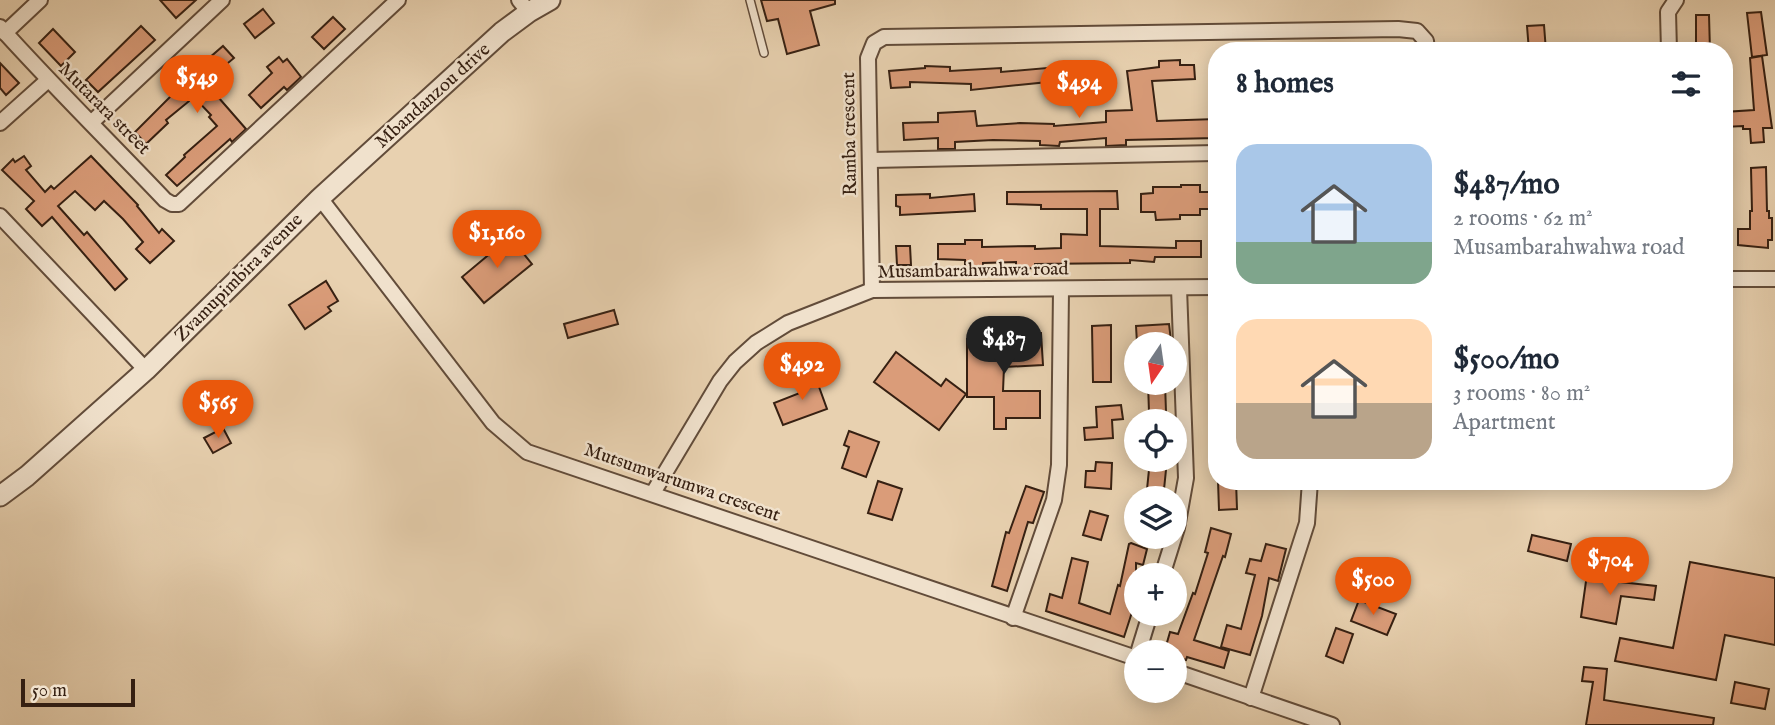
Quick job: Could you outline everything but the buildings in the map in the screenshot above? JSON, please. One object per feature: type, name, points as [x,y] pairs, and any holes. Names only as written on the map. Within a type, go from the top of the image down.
[{"type":"street","points":[[2,30],[40,0]]},
{"type":"street","points":[[92,122],[222,0]]},
{"type":"street","name":"Mutarara street","points":[[2,30],[165,200],[179,204],[398,0]]},
{"type":"street","name":"Mbandanzou drive","points":[[320,198],[502,32],[524,6],[550,0]]},
{"type":"street","points":[[1669,42],[1668,12],[1676,0]]},
{"type":"street","name":"Ramba crescent","points":[[872,290],[868,58],[874,43],[884,37],[1398,29],[1417,31],[1426,42]]},
{"type":"street","points":[[0,123],[48,80]]},
{"type":"street","points":[[871,160],[1208,153]]},
{"type":"street","name":"Zvamupimbira avenue","points":[[0,496],[27,476],[146,370],[320,198]]},
{"type":"street","name":"Mutsumwarumwa crescent","points":[[320,198],[493,423],[527,452],[1124,654]]},
{"type":"street","points":[[0,216],[146,370]]},
{"type":"street","points":[[1733,279],[1775,279]]},
{"type":"street","name":"Musambarahwahwa road","points":[[653,493],[720,381],[735,362],[756,343],[788,323],[872,290],[1208,287]]},
{"type":"street","points":[[1166,563],[1177,528],[1186,478],[1179,288]]},
{"type":"street","points":[[1013,618],[1054,500],[1059,464],[1061,290]]},
{"type":"street","points":[[1251,698],[1307,523],[1309,490]]},
{"type":"street","points":[[1187,676],[1332,725]]},
{"type":"lane","points":[[750,0],[764,53]]}]
